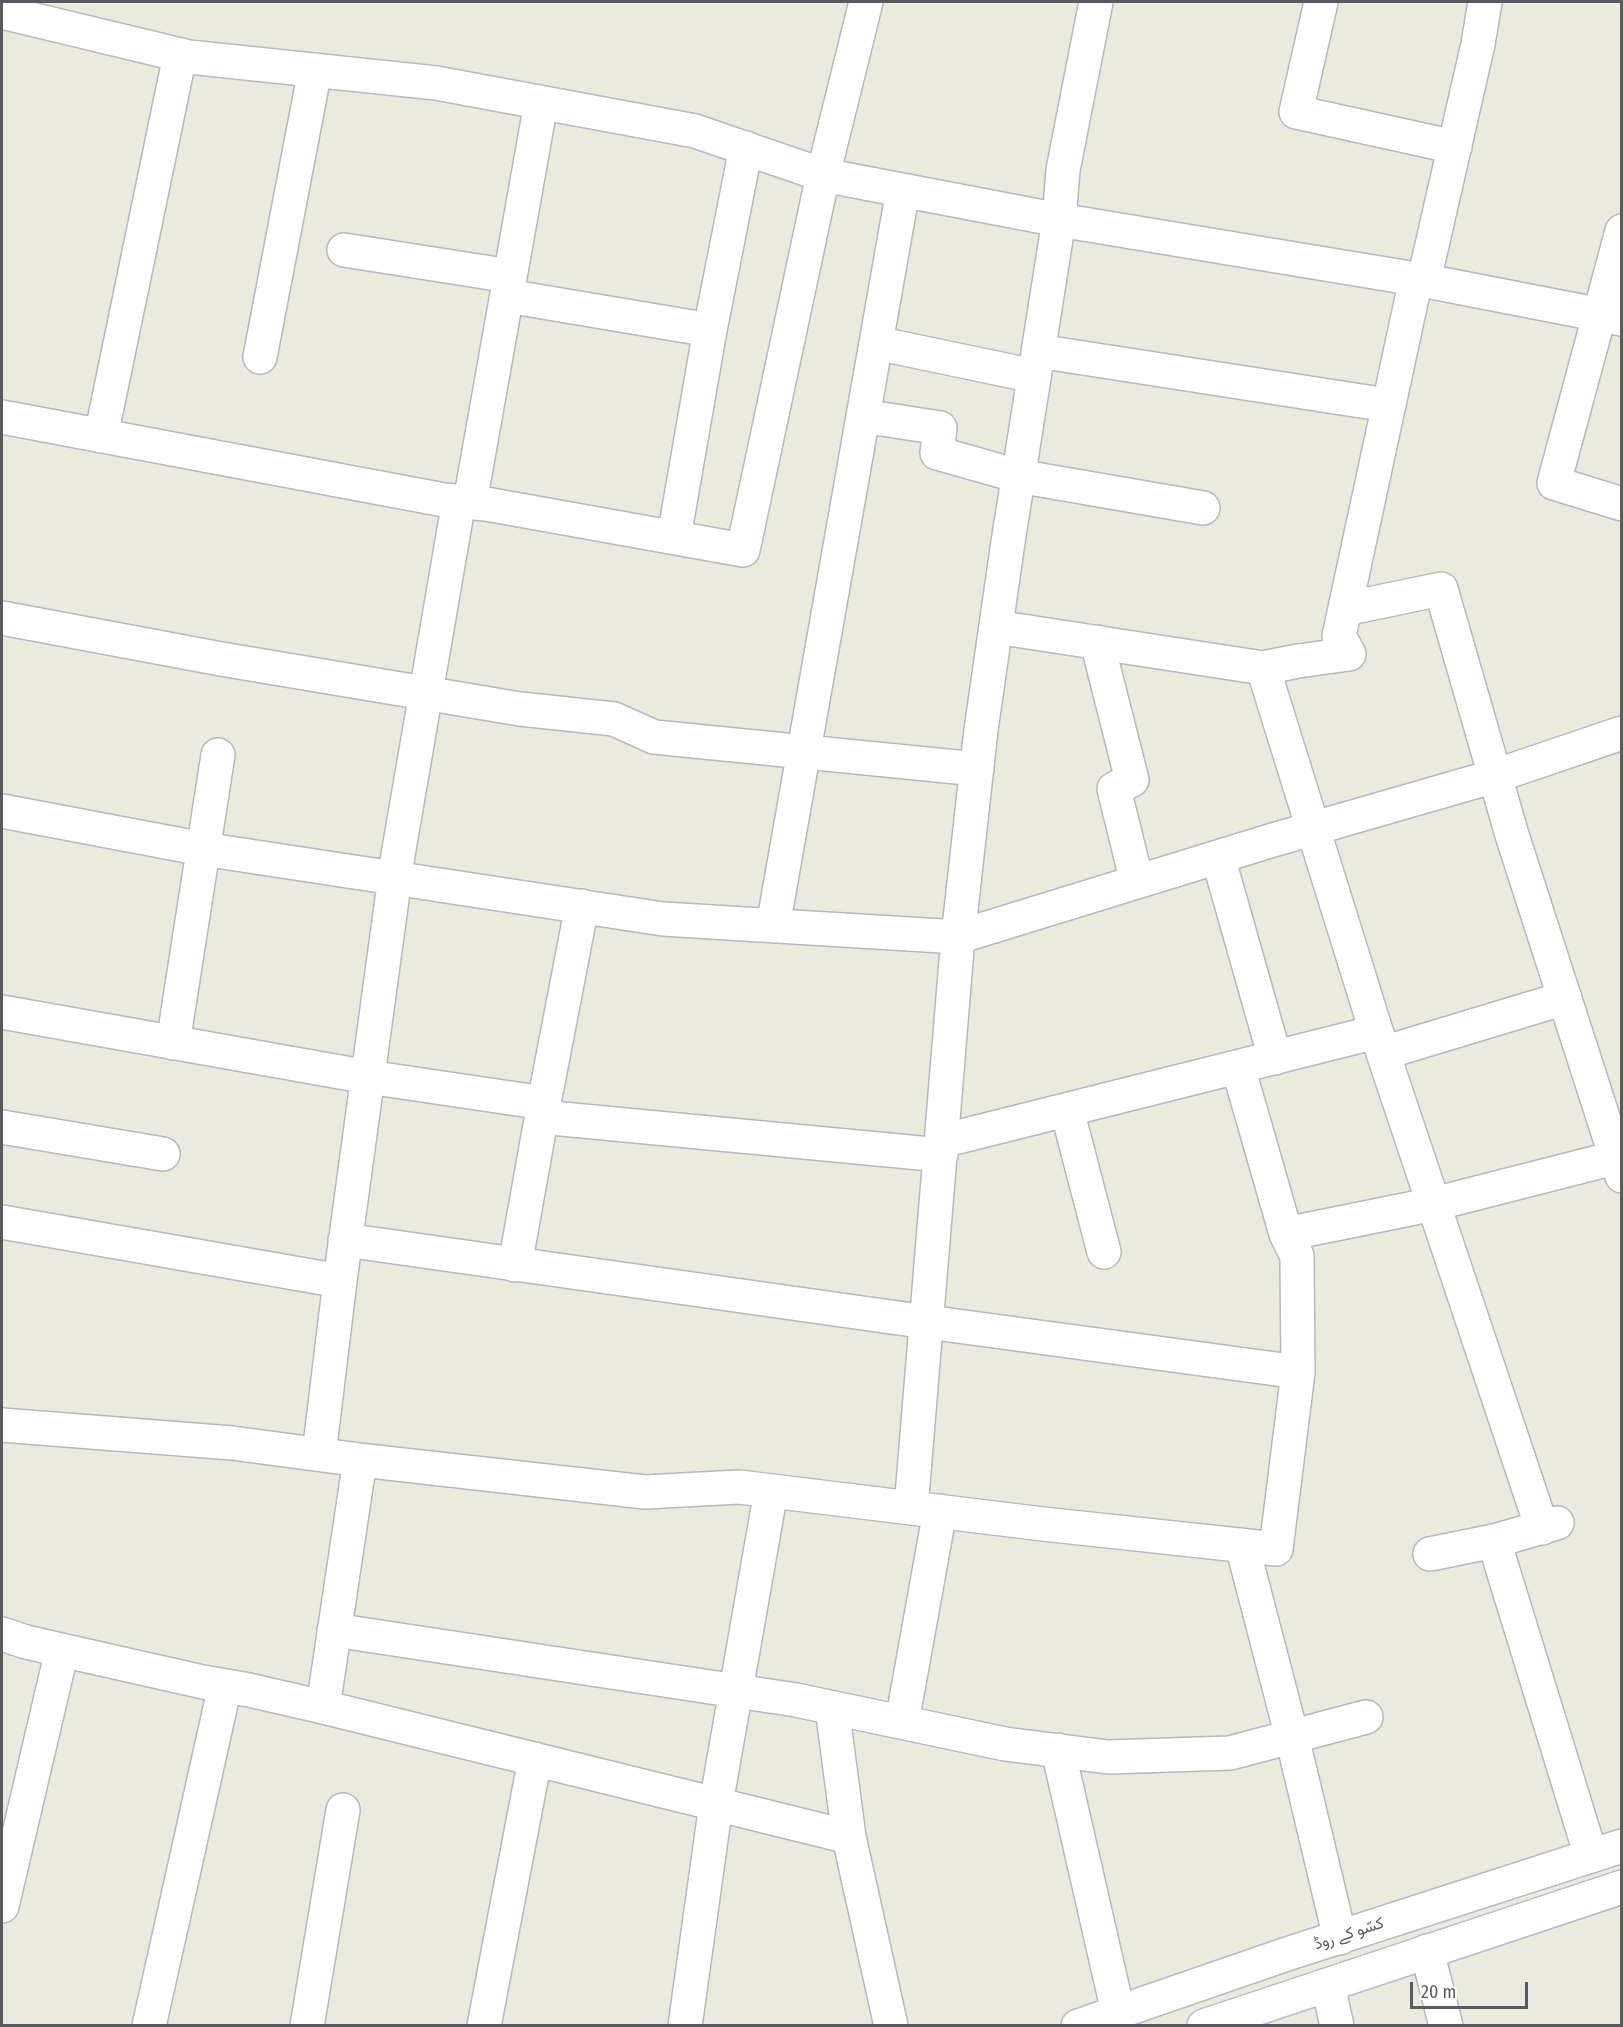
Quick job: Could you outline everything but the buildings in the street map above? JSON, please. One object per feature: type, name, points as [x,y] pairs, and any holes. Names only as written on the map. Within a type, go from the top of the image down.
[{"type":"street","points":[[2,417],[465,502],[743,550],[823,175],[866,2]]},
{"type":"street","points":[[902,1722],[926,1509],[928,1322],[958,937],[996,627],[1059,220],[1063,170],[1096,2]]},
{"type":"street","points":[[1321,2],[1296,112],[1455,147]]},
{"type":"street","points":[[996,627],[1263,668],[1348,654],[1339,636],[1387,405],[1455,147],[1485,2]]},
{"type":"street","points":[[2,12],[180,55],[436,83],[695,131],[823,175],[1059,220],[1420,279],[1611,317]]},
{"type":"street","points":[[100,436],[180,55]]},
{"type":"street","points":[[260,357],[315,70]]},
{"type":"street","points":[[319,1454],[345,1240],[396,877],[427,692],[509,286],[541,103]]},
{"type":"street","points":[[674,537],[710,330],[746,148]]},
{"type":"street","points":[[774,926],[903,190]]},
{"type":"street","points":[[1622,231],[1611,317],[1554,483],[1622,504]]},
{"type":"street","points":[[344,250],[710,330]]},
{"type":"street","points":[[876,343],[1387,405]]},
{"type":"street","points":[[863,416],[940,428],[937,453],[1018,476],[1203,508]]},
{"type":"street","points":[[1286,1234],[1620,1163],[1495,776],[1441,589],[1345,609]]},
{"type":"street","points":[[2,618],[221,659],[520,709],[614,719],[654,737],[977,769]]},
{"type":"street","points":[[1096,642],[1132,780],[1114,789],[1137,882]]},
{"type":"street","points":[[1263,668],[1380,1042],[1434,1204],[1550,1526],[1494,1541],[1430,1554]]},
{"type":"street","points":[[2,811],[203,849],[663,919],[958,937],[1218,857],[1495,776],[1622,733]]},
{"type":"street","points":[[173,1043],[218,755]]},
{"type":"street","points":[[1218,857],[1275,1058]]},
{"type":"street","points":[[515,1265],[542,1110],[582,906]]},
{"type":"street","points":[[2,1012],[542,1110],[942,1148],[1067,1110],[1275,1058],[1380,1042],[1565,998]]},
{"type":"street","points":[[2,1425],[232,1443],[360,1460],[645,1492],[740,1487],[1276,1549],[1298,1372],[1297,1256],[1286,1234],[1238,1067]]},
{"type":"street","points":[[1067,1110],[1104,1252]]},
{"type":"street","points":[[2,1127],[163,1154]]},
{"type":"street","points":[[2,1222],[340,1281]]},
{"type":"street","points":[[345,1240],[1298,1372]]},
{"type":"street","points":[[323,1707],[360,1460]]},
{"type":"street","points":[[685,2025],[716,1804],[771,1491]]},
{"type":"street","points":[[1494,1541],[1591,1856]]},
{"type":"street","points":[[1242,1545],[1292,1737],[1340,1938]]},
{"type":"street","points":[[334,1630],[736,1690],[1005,1744],[1108,1757],[1230,1753],[1366,1717]]},
{"type":"street","points":[[2,1634],[62,1650],[323,1707],[849,1837]]},
{"type":"street","points":[[2,1906],[62,1650]]},
{"type":"street","points":[[149,2025],[225,1686]]},
{"type":"street","points":[[832,1708],[849,1837],[891,2025]]},
{"type":"street","points":[[1058,1750],[1118,2012]]},
{"type":"street","points":[[484,2025],[535,1759]]},
{"type":"street","points":[[307,2025],[343,1810]]},
{"type":"street","name":"کسّو کے روڈ","points":[[1078,2025],[1622,1846]]},
{"type":"street","points":[[1203,2025],[1622,1887]]},
{"type":"street","points":[[1427,1951],[1446,2025]]},
{"type":"street","points":[[1328,1984],[1337,2025]]}]
